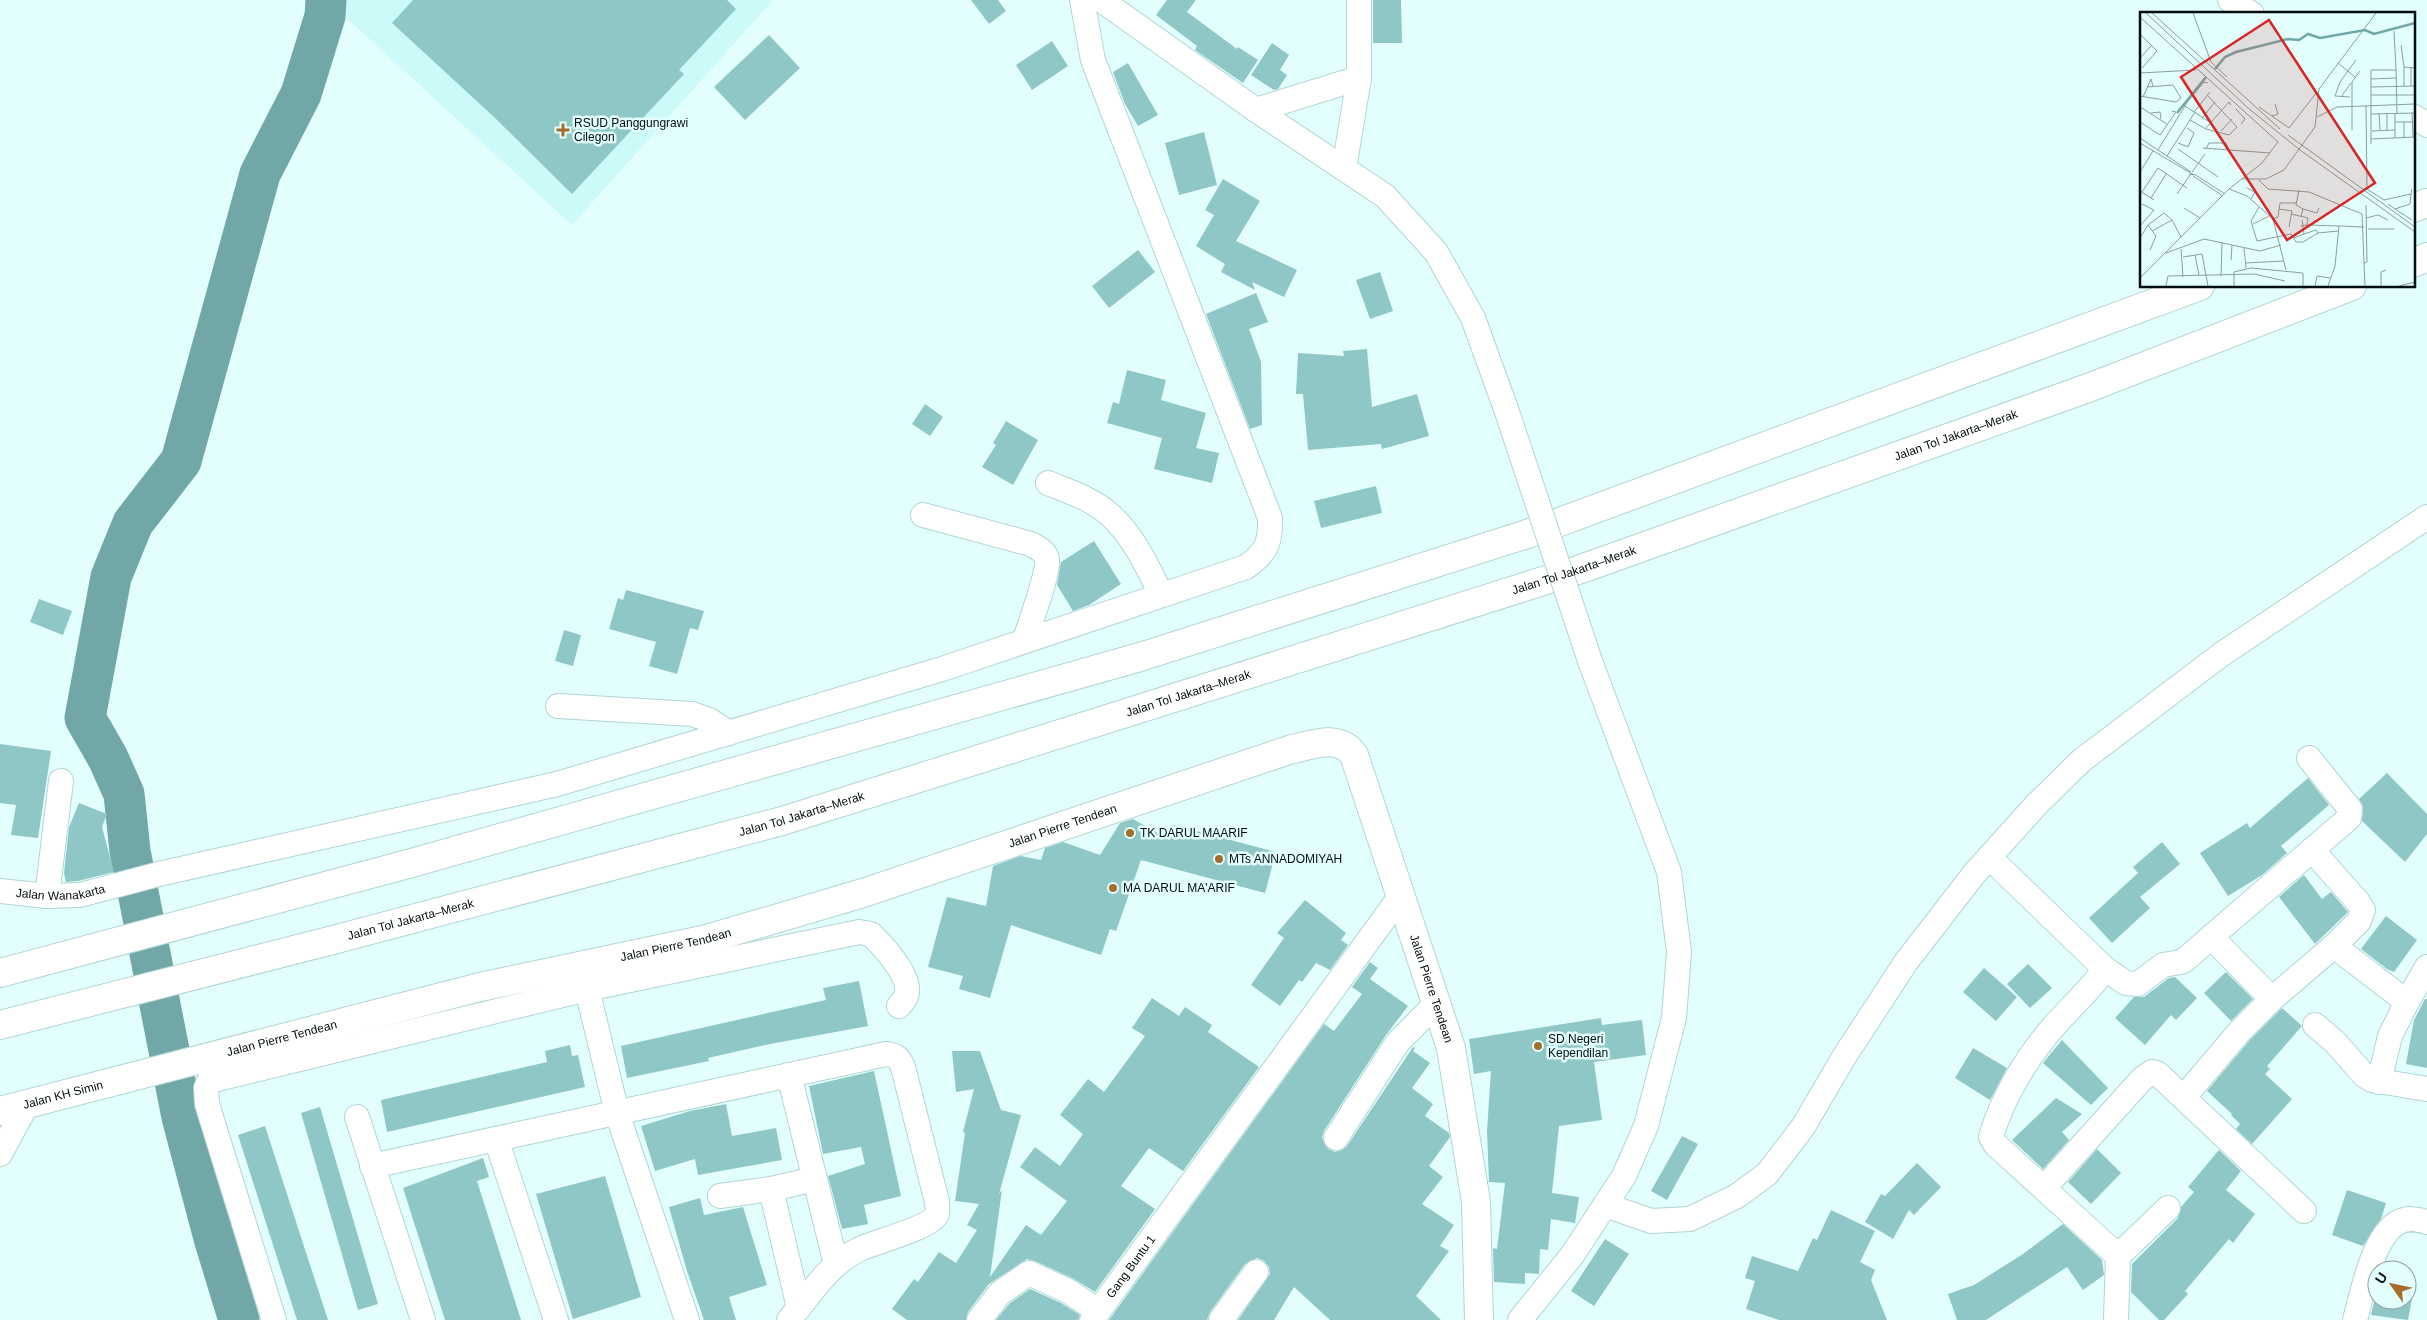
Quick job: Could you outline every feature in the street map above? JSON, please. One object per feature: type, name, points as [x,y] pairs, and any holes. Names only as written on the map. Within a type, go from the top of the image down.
[{"type":"main road","points":[[2414,208],[2427,203]]},
{"type":"main road","points":[[2414,263],[2427,257]]},
{"type":"main road","points":[[0,973],[417,861],[1149,654],[1527,534],[2195,288]]},
{"type":"main road","name":"Jalan Tol Jakarta–Merak","points":[[0,1025],[782,821],[1543,581],[2088,388],[2347,288]]},
{"type":"main road","name":"Jalan Pierre Tendean","points":[[126,1078],[480,987],[707,939],[863,893],[1289,750],[1332,741],[1342,744],[1354,755],[1451,1048],[1476,1202],[1479,1320]]},
{"type":"main road","name":"Jalan KH Simin","points":[[0,1112],[126,1078]]},
{"type":"street","name":"Jalan Wanakarta","points":[[0,891],[47,896],[80,895],[159,874],[558,784],[942,669],[1246,567],[1261,556],[1270,536],[1270,518],[1093,60],[1082,0]]},
{"type":"street","points":[[1101,0],[1256,110],[1385,196],[1436,252],[1473,318],[1506,409],[1590,661],[1669,872],[1678,952],[1674,1018],[1646,1126],[1624,1176],[1573,1254],[1520,1320]]},
{"type":"street","points":[[1344,170],[1359,78],[1359,0]]},
{"type":"street","points":[[2230,0],[2249,12]]},
{"type":"street","points":[[1256,110],[1359,78]]},
{"type":"street","points":[[2414,117],[2427,125]]},
{"type":"street","points":[[1048,483],[1076,494],[1110,515],[1143,557],[1161,594]]},
{"type":"street","points":[[923,515],[1030,544],[1042,551],[1047,559],[1043,581],[1025,640]]},
{"type":"street","points":[[1605,1204],[1651,1221],[1690,1219],[1736,1196],[1767,1174],[1803,1127],[1844,1057],[1906,962],[1989,857],[2082,760],[2222,654],[2427,517]]},
{"type":"street","points":[[558,706],[692,714],[709,720],[729,733]]},
{"type":"street","points":[[676,714],[683,724],[688,745]]},
{"type":"street","points":[[1989,857],[2105,969],[2126,983],[2138,984],[2163,965],[2181,962],[2186,959],[2344,823],[2351,814],[2344,801],[2309,758]]},
{"type":"street","points":[[47,896],[61,780]]},
{"type":"street","points":[[2184,1097],[2240,1031],[2272,999],[2334,946],[2359,921],[2363,910],[2312,850]]},
{"type":"street","name":"Gang Buntu 1","points":[[1095,1316],[1400,898]]},
{"type":"street","points":[[274,1320],[208,1104],[206,1088],[209,1081],[587,990],[859,932],[871,934],[901,971],[907,984],[908,995],[899,1006]]},
{"type":"street","points":[[2211,937],[2272,999]]},
{"type":"street","points":[[2334,946],[2407,1002]]},
{"type":"street","points":[[2379,1082],[2390,1036],[2427,966]]},
{"type":"street","points":[[2105,969],[2085,995],[2040,1043],[2011,1091],[1991,1137],[1996,1146],[2118,1256]]},
{"type":"street","points":[[587,990],[617,1112],[679,1317]]},
{"type":"street","points":[[1336,1138],[1398,1042],[1436,1004]]},
{"type":"street","points":[[2315,1025],[2335,1042],[2364,1075],[2379,1082],[2427,1089]]},
{"type":"street","points":[[372,1166],[886,1054],[899,1058],[935,1192],[937,1214],[932,1220],[858,1250],[836,1264],[794,1314]]},
{"type":"street","points":[[2044,1188],[2132,1090],[2152,1072],[2163,1076],[2304,1211]]},
{"type":"street","points":[[789,1075],[836,1264]]},
{"type":"street","points":[[0,1154],[26,1106]]},
{"type":"street","points":[[357,1117],[422,1320]]},
{"type":"street","points":[[496,1139],[556,1320]]},
{"type":"street","points":[[720,1196],[771,1189],[815,1179]]},
{"type":"street","points":[[771,1189],[794,1314]]},
{"type":"street","points":[[2116,1320],[2118,1256],[2168,1208]]},
{"type":"street","points":[[2354,1320],[2373,1258],[2386,1232],[2398,1222],[2412,1218],[2427,1222]]},
{"type":"street","points":[[1221,1320],[1256,1272]]},
{"type":"street","points":[[979,1320],[1000,1293],[1029,1273],[1068,1291],[1095,1316]]},
{"type":"shaded area","name":"RSUD Panggungrawi Cilegon","points":[[347,0],[773,0],[572,225],[339,11]]},
{"type":"building","name":"RSUD Panggungrawi Cilegon","points":[[413,0],[727,0],[736,9],[679,70],[684,74],[572,194],[493,116],[392,23]]},
{"type":"building","points":[[971,0],[998,0],[1006,11],[989,24]]},
{"type":"building","points":[[1167,0],[1196,0],[1187,12],[1237,49],[1238,47],[1258,60],[1243,83],[1195,50],[1197,46],[1156,15]]},
{"type":"building","points":[[1373,0],[1401,0],[1402,43],[1373,43]]},
{"type":"building","points":[[769,35],[800,68],[745,120],[714,87]]},
{"type":"building","points":[[1052,41],[1068,66],[1032,90],[1016,65]]},
{"type":"building","points":[[1272,43],[1289,55],[1280,70],[1287,75],[1278,89],[1274,90],[1251,75]]},
{"type":"building","points":[[1128,63],[1158,115],[1138,126],[1125,104],[1113,72]]},
{"type":"building","points":[[1204,132],[1217,185],[1179,195],[1165,143]]},
{"type":"building","points":[[1223,179],[1260,201],[1236,241],[1297,270],[1284,297],[1252,282],[1255,290],[1221,272],[1225,264],[1196,246],[1214,215],[1205,210]]},
{"type":"building","points":[[1138,250],[1155,272],[1109,308],[1092,286]]},
{"type":"building","points":[[1380,272],[1393,311],[1370,319],[1356,280]]},
{"type":"building","points":[[1256,293],[1268,322],[1249,329],[1261,362],[1262,425],[1250,429],[1206,314]]},
{"type":"building","points":[[1367,349],[1372,407],[1417,394],[1429,436],[1382,449],[1381,444],[1308,450],[1303,394],[1296,394],[1298,353],[1344,356],[1343,351]]},
{"type":"building","points":[[1127,370],[1166,380],[1161,400],[1206,413],[1196,448],[1219,453],[1212,483],[1154,469],[1162,438],[1107,423],[1113,402],[1119,404]]},
{"type":"building","points":[[925,404],[943,417],[930,436],[912,424]]},
{"type":"building","points":[[1006,421],[1038,440],[1013,485],[982,467],[996,445],[993,443]]},
{"type":"building","points":[[1376,486],[1382,513],[1321,528],[1314,501]]},
{"type":"building","points":[[1094,541],[1121,584],[1089,605],[1073,611],[1057,585],[1061,562]]},
{"type":"building","points":[[626,590],[704,611],[698,630],[690,628],[677,674],[649,666],[656,642],[609,629],[618,598],[623,600]]},
{"type":"building","points":[[39,599],[72,611],[63,635],[30,622]]},
{"type":"building","points":[[564,630],[581,635],[573,666],[555,661]]},
{"type":"building","points":[[0,744],[51,751],[38,838],[11,835],[16,805],[0,803]]},
{"type":"building","points":[[2387,773],[2427,814],[2427,834],[2405,862],[2362,821],[2363,806],[2359,799]]},
{"type":"building","points":[[2308,778],[2329,805],[2281,846],[2287,853],[2262,875],[2228,896],[2200,853],[2247,823],[2250,828]]},
{"type":"building","points":[[79,803],[107,814],[102,827],[114,872],[66,882],[64,873],[69,827]]},
{"type":"building","points":[[1133,819],[1170,840],[1174,825],[1276,852],[1265,893],[1141,860],[1116,931],[1110,929],[1101,955],[1011,925],[990,998],[959,989],[963,976],[928,967],[947,897],[986,906],[993,866],[1021,856],[1041,860],[1045,848],[1063,842],[1100,855],[1120,823]]},
{"type":"building","points":[[2162,842],[2180,864],[2140,897],[2150,908],[2112,943],[2089,918],[2138,873],[2133,867]]},
{"type":"building","points":[[2304,875],[2322,899],[2331,892],[2348,912],[2315,944],[2279,897]]},
{"type":"building","points":[[1305,900],[1346,933],[1341,940],[1348,945],[1330,970],[1316,963],[1302,982],[1299,980],[1280,1006],[1251,985],[1284,938],[1277,933]]},
{"type":"building","points":[[2386,916],[2417,940],[2394,972],[2387,969],[2361,949]]},
{"type":"building","points":[[1370,962],[1378,968],[1370,979],[1408,1006],[1386,1035],[1324,1131],[1322,1138],[1328,1149],[1335,1152],[1347,1146],[1413,1047],[1415,1048],[1413,1051],[1430,1063],[1412,1088],[1433,1104],[1425,1116],[1449,1133],[1450,1137],[1429,1166],[1443,1177],[1422,1204],[1454,1225],[1440,1246],[1449,1251],[1416,1296],[1441,1320],[1330,1320],[1294,1287],[1274,1320],[1238,1320],[1270,1274],[1269,1267],[1264,1261],[1257,1258],[1245,1264],[1210,1312],[1207,1320],[1109,1320],[1324,1024],[1334,1031],[1362,994],[1352,987]]},
{"type":"building","points":[[2028,964],[2052,988],[2030,1008],[2007,984]]},
{"type":"building","points":[[1984,968],[2017,997],[1996,1021],[1963,992]]},
{"type":"building","points":[[2226,972],[2253,999],[2231,1021],[2204,993]]},
{"type":"building","points":[[2175,977],[2197,998],[2176,1020],[2171,1015],[2145,1045],[2115,1018],[2134,997],[2144,997],[2169,978]]},
{"type":"building","points":[[859,981],[868,1026],[770,1044],[708,1058],[709,1061],[627,1078],[621,1046],[826,1000],[823,988]]},
{"type":"building","points":[[1152,998],[1179,1016],[1185,1007],[1212,1025],[1208,1032],[1259,1067],[1183,1171],[1149,1148],[1121,1186],[1155,1209],[1095,1292],[1074,1279],[1027,1259],[989,1284],[968,1312],[966,1320],[907,1320],[892,1309],[914,1279],[918,1282],[939,1252],[956,1263],[977,1230],[967,1225],[979,1204],[955,1201],[965,1133],[963,1132],[974,1089],[956,1092],[952,1051],[980,1051],[1001,1110],[1021,1115],[999,1194],[1002,1190],[990,1277],[1026,1225],[1041,1235],[1067,1201],[1020,1167],[1035,1147],[1060,1166],[1083,1134],[1060,1115],[1088,1079],[1104,1092],[1145,1036],[1132,1028]]},
{"type":"building","points":[[2425,999],[2427,999],[2427,1068],[2406,1064],[2414,1020]]},
{"type":"building","points":[[2282,1008],[2302,1026],[2267,1066],[2270,1069],[2265,1074],[2292,1099],[2252,1144],[2236,1129],[2240,1124],[2232,1114],[2207,1091],[2250,1040]]},
{"type":"building","points":[[1601,1018],[1602,1025],[1642,1020],[1646,1055],[1594,1062],[1602,1120],[1559,1126],[1552,1193],[1579,1197],[1575,1223],[1551,1219],[1548,1250],[1540,1249],[1539,1274],[1525,1273],[1525,1284],[1494,1282],[1493,1248],[1497,1249],[1505,1183],[1489,1182],[1487,1131],[1491,1071],[1474,1074],[1469,1039]]},
{"type":"building","points":[[2062,1040],[2108,1088],[2091,1105],[2043,1063]]},
{"type":"building","points":[[570,1045],[572,1056],[578,1055],[585,1087],[387,1132],[381,1100],[547,1062],[545,1051]]},
{"type":"building","points":[[1973,1048],[2007,1068],[1990,1100],[1955,1078]]},
{"type":"building","points":[[874,1071],[901,1196],[864,1205],[868,1224],[842,1229],[828,1176],[865,1164],[861,1147],[823,1154],[809,1086]]},
{"type":"building","points":[[2056,1098],[2082,1114],[2062,1132],[2069,1140],[2043,1169],[2012,1140]]},
{"type":"building","points":[[726,1104],[732,1136],[776,1128],[782,1160],[698,1175],[695,1159],[655,1171],[641,1126],[690,1111]]},
{"type":"building","points":[[320,1107],[378,1304],[358,1310],[301,1113]]},
{"type":"building","points":[[265,1126],[328,1320],[297,1320],[238,1135]]},
{"type":"building","points":[[1682,1136],[1698,1144],[1667,1200],[1651,1191]]},
{"type":"building","points":[[2097,1149],[2121,1173],[2091,1204],[2068,1182]]},
{"type":"building","points":[[2219,1150],[2241,1171],[2226,1190],[2255,1214],[2233,1243],[2229,1239],[2185,1291],[2188,1294],[2164,1320],[2159,1320],[2131,1292],[2132,1264],[2178,1218],[2181,1207],[2194,1192],[2188,1187]]},
{"type":"building","points":[[483,1158],[489,1177],[477,1181],[521,1320],[445,1320],[403,1188]]},
{"type":"building","points":[[1917,1163],[1941,1187],[1914,1215],[1909,1210],[1893,1239],[1865,1222],[1881,1194],[1885,1196]]},
{"type":"building","points":[[605,1176],[641,1297],[573,1319],[536,1194]]},
{"type":"building","points":[[2347,1190],[2386,1203],[2381,1219],[2363,1246],[2332,1235]]},
{"type":"building","points":[[700,1198],[704,1215],[743,1207],[767,1285],[729,1297],[736,1320],[704,1320],[686,1268],[669,1207]]},
{"type":"building","points":[[1831,1210],[1875,1231],[1860,1262],[1875,1270],[1871,1280],[1887,1320],[1779,1320],[1746,1309],[1755,1281],[1745,1278],[1752,1256],[1798,1271],[1813,1238],[1817,1240]]},
{"type":"building","points":[[2063,1224],[2102,1260],[2104,1275],[2083,1290],[2067,1267],[1986,1320],[1957,1320],[1948,1294],[1974,1285],[2023,1254]]},
{"type":"building","points":[[1605,1239],[1629,1254],[1594,1306],[1571,1291]]},
{"type":"building","points":[[1030,1289],[1061,1303],[1080,1315],[1078,1320],[996,1320],[1010,1303]]},
{"type":"building","points":[[2372,1310],[2410,1310],[2408,1320],[2371,1315]]},
{"type":"waterway","points":[[239,1320],[214,1238],[182,1117],[130,851],[124,794],[108,758],[85,718],[111,577],[133,523],[181,461],[260,174],[301,94],[325,16],[326,0]]},
{"type":"place","name":"RSUD Panggungrawi Cilegon","points":[[563,130]]},
{"type":"place","name":"TK DARUL MAARIF","points":[[1130,833]]},
{"type":"place","name":"MTs ANNADOMIYAH","points":[[1219,859]]},
{"type":"place","name":"MA DARUL MA'ARIF","points":[[1113,888]]},
{"type":"place","name":"SD Negeri Kependilan","points":[[1538,1046]]}]
